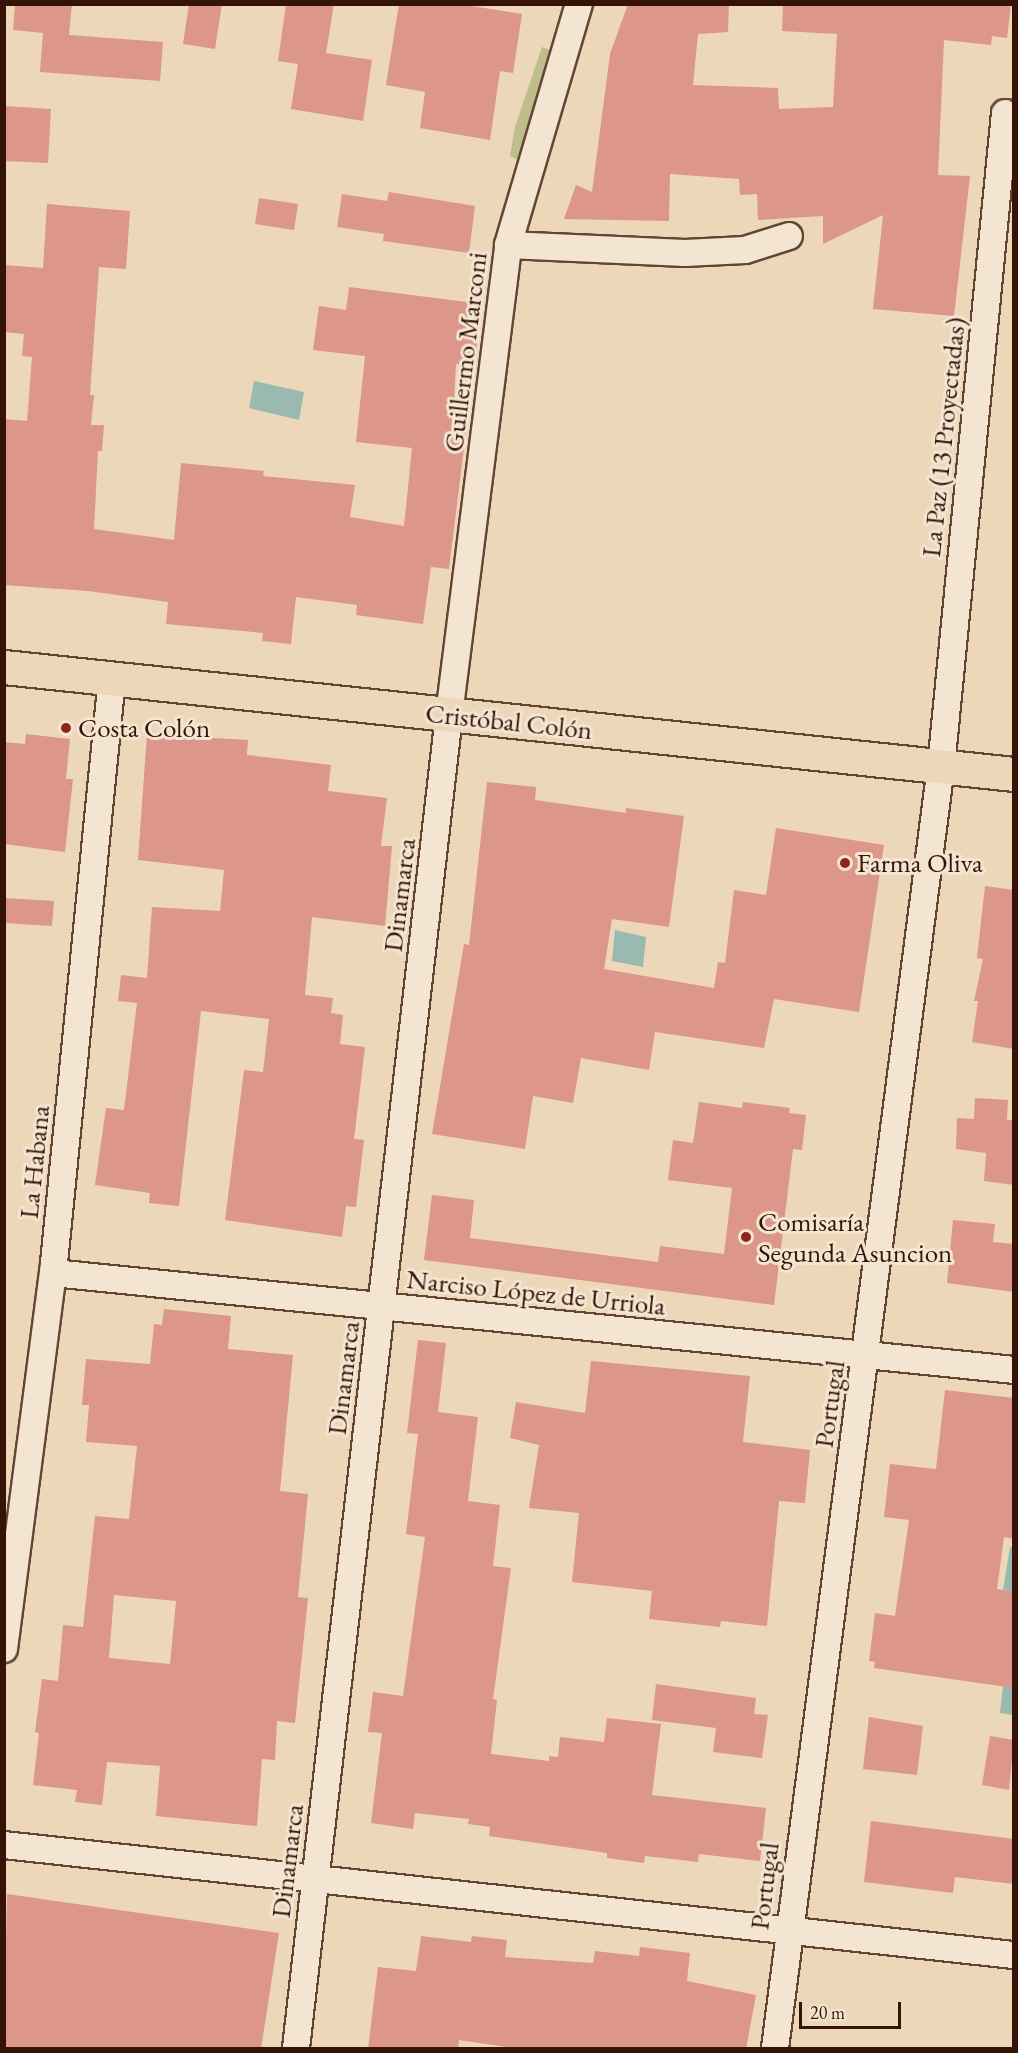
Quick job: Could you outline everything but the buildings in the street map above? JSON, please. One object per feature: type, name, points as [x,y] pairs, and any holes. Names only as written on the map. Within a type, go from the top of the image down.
[{"type":"main road","name":"Cristóbal Colón","points":[[4,667],[1014,774]]},
{"type":"street","name":"Guillermo Marconi","points":[[449,715],[508,245],[579,4]]},
{"type":"street","name":"La Paz (13 Proyectadas)","points":[[941,767],[1005,114]]},
{"type":"street","points":[[508,245],[686,253],[745,250],[789,236]]},
{"type":"street","name":"La Habana","points":[[4,1649],[52,1273],[112,678]]},
{"type":"street","name":"Dinamarca","points":[[296,2049],[449,715]]},
{"type":"street","name":"Portugal","points":[[775,2049],[788,1930],[866,1357],[941,767]]},
{"type":"street","name":"Narciso López de Urriola","points":[[52,1273],[866,1357],[1014,1370]]},
{"type":"street","points":[[4,1845],[1014,1955]]},
{"type":"shaded area","points":[[542,47],[569,57],[533,167],[510,156],[515,127]]},
{"type":"water","points":[[254,381],[304,392],[299,420],[249,408]]},
{"type":"water","points":[[615,930],[646,937],[643,967],[612,961]]},
{"type":"water","points":[[1010,1547],[1013,1547],[1013,1592],[1003,1590]]},
{"type":"water","points":[[1003,1686],[1013,1688],[1013,1715],[1000,1713]]},
{"type":"place","name":"Costa Colón","points":[[66,728]]},
{"type":"place","name":"Farma Oliva","points":[[845,863]]},
{"type":"place","name":"Comisaría Segunda Asuncion","points":[[746,1237]]}]
